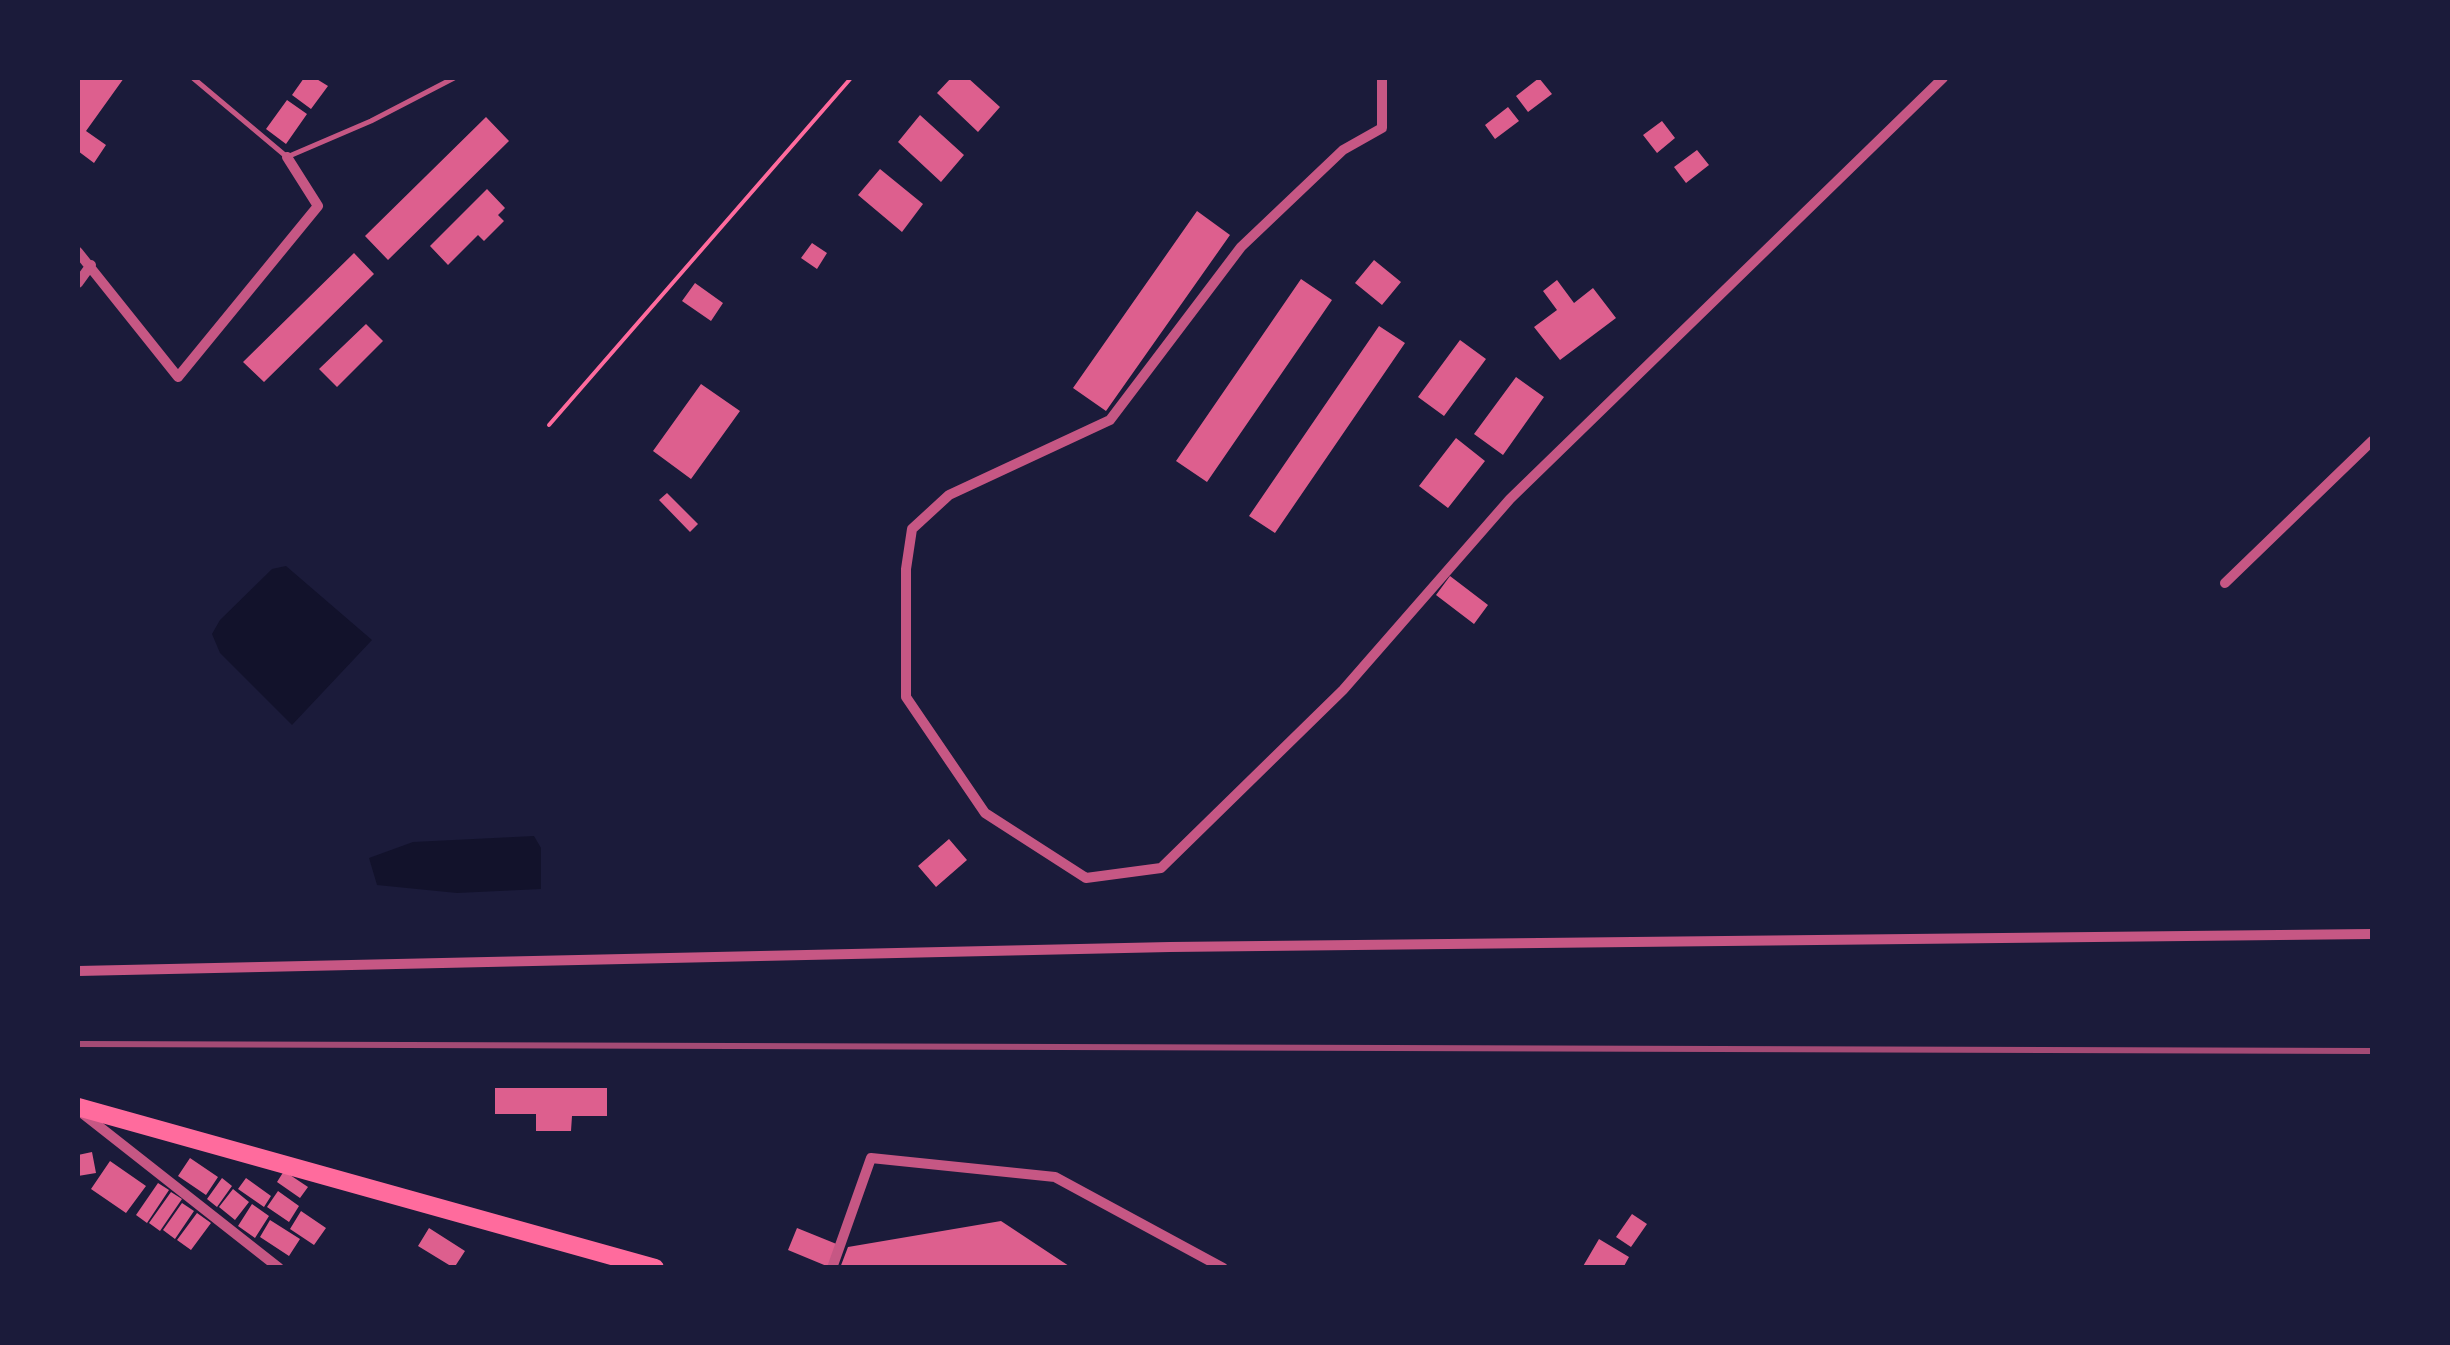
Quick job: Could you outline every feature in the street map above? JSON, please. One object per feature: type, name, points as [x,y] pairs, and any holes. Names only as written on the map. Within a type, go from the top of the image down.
[{"type":"highway","points":[[78,1108],[655,1268]]},
{"type":"street","points":[[1382,78],[1382,128],[1343,150],[1241,248],[1110,420],[949,495],[912,529],[906,569],[906,696],[985,813],[1086,878],[1161,868],[1343,690],[1510,499],[1942,78]]},
{"type":"street","points":[[78,252],[178,378],[318,206],[287,157]]},
{"type":"street","points":[[78,284],[92,265]]},
{"type":"street","points":[[2225,583],[2372,441]]},
{"type":"street","points":[[78,970],[1170,947],[2372,934]]},
{"type":"street","points":[[78,1108],[279,1268]]},
{"type":"street","points":[[832,1268],[871,1158],[1056,1176],[1224,1268]]},
{"type":"lane","points":[[193,78],[287,157],[371,121],[454,78]]},
{"type":"path","points":[[549,425],[851,78]]},
{"type":"shaded area","points":[[286,566],[372,640],[292,725],[220,653],[212,634],[220,620],[272,569]]},
{"type":"shaded area","points":[[534,836],[541,848],[541,889],[457,893],[377,885],[369,858],[413,842]]},
{"type":"building","points":[[78,78],[124,78],[86,131],[106,145],[94,163],[78,151]]},
{"type":"building","points":[[304,78],[315,78],[328,86],[311,109],[292,95]]},
{"type":"building","points":[[951,78],[968,78],[1000,107],[978,132],[937,93]]},
{"type":"building","points":[[1539,78],[1552,94],[1528,112],[1516,96]]},
{"type":"building","points":[[287,100],[307,114],[286,144],[266,129]]},
{"type":"building","points":[[1508,107],[1519,121],[1495,139],[1485,125]]},
{"type":"building","points":[[920,115],[964,155],[941,182],[898,142]]},
{"type":"building","points":[[486,117],[509,141],[388,260],[365,236]]},
{"type":"building","points":[[1662,121],[1675,138],[1657,153],[1643,135]]},
{"type":"building","points":[[1697,150],[1709,165],[1686,183],[1674,167]]},
{"type":"building","points":[[880,169],[923,204],[902,232],[858,195]]},
{"type":"building","points":[[487,189],[505,208],[498,215],[504,221],[484,241],[478,235],[448,265],[430,246]]},
{"type":"building","points":[[1197,211],[1230,235],[1106,411],[1073,388]]},
{"type":"building","points":[[812,243],[827,253],[817,269],[801,258]]},
{"type":"building","points":[[354,253],[374,274],[264,382],[243,362]]},
{"type":"building","points":[[1374,260],[1401,282],[1382,305],[1355,283]]},
{"type":"building","points":[[1301,279],[1332,300],[1207,482],[1176,461]]},
{"type":"building","points":[[1557,280],[1574,303],[1593,288],[1616,318],[1560,360],[1534,327],[1557,310],[1543,291]]},
{"type":"building","points":[[695,283],[723,303],[711,321],[682,301]]},
{"type":"building","points":[[366,324],[383,341],[337,387],[319,369]]},
{"type":"building","points":[[1379,326],[1405,343],[1275,533],[1249,516]]},
{"type":"building","points":[[1460,340],[1486,359],[1444,416],[1418,397]]},
{"type":"building","points":[[1516,377],[1544,397],[1503,455],[1474,434]]},
{"type":"building","points":[[701,384],[740,411],[691,479],[653,451]]},
{"type":"building","points":[[1456,438],[1485,461],[1448,508],[1419,486]]},
{"type":"building","points":[[667,493],[698,524],[690,532],[659,500]]},
{"type":"building","points":[[1450,576],[1488,605],[1474,624],[1436,595]]},
{"type":"building","points":[[949,839],[967,860],[936,887],[918,866]]},
{"type":"building","points":[[495,1088],[607,1088],[607,1116],[572,1116],[571,1131],[536,1131],[536,1114],[495,1114]]},
{"type":"building","points":[[92,1152],[96,1173],[78,1176],[78,1155]]},
{"type":"building","points":[[190,1158],[218,1177],[206,1195],[178,1176]]},
{"type":"building","points":[[110,1161],[146,1186],[126,1213],[91,1189]]},
{"type":"building","points":[[284,1171],[308,1187],[300,1198],[277,1182]]},
{"type":"building","points":[[222,1178],[232,1186],[217,1207],[207,1199]]},
{"type":"building","points":[[246,1178],[271,1196],[264,1207],[238,1189]]},
{"type":"building","points":[[158,1183],[169,1190],[147,1223],[136,1215]]},
{"type":"building","points":[[233,1189],[249,1202],[235,1220],[219,1207]]},
{"type":"building","points":[[278,1191],[299,1206],[289,1222],[267,1207]]},
{"type":"building","points":[[171,1192],[182,1199],[160,1231],[149,1223]]},
{"type":"building","points":[[182,1203],[194,1211],[175,1239],[163,1230]]},
{"type":"building","points":[[252,1204],[269,1216],[255,1238],[238,1226]]},
{"type":"building","points":[[301,1211],[326,1228],[314,1245],[290,1229]]},
{"type":"building","points":[[197,1213],[211,1223],[191,1250],[177,1240]]},
{"type":"building","points":[[1632,1214],[1647,1224],[1631,1247],[1616,1237]]},
{"type":"building","points":[[270,1220],[300,1239],[289,1256],[260,1237]]},
{"type":"building","points":[[1001,1221],[1072,1268],[840,1268],[848,1247]]},
{"type":"building","points":[[429,1228],[465,1251],[454,1268],[418,1246]]},
{"type":"building","points":[[797,1228],[839,1245],[829,1267],[788,1250]]},
{"type":"building","points":[[1599,1239],[1629,1257],[1623,1268],[1582,1268]]},
{"type":"railway","points":[[78,1044],[2372,1051]]}]
